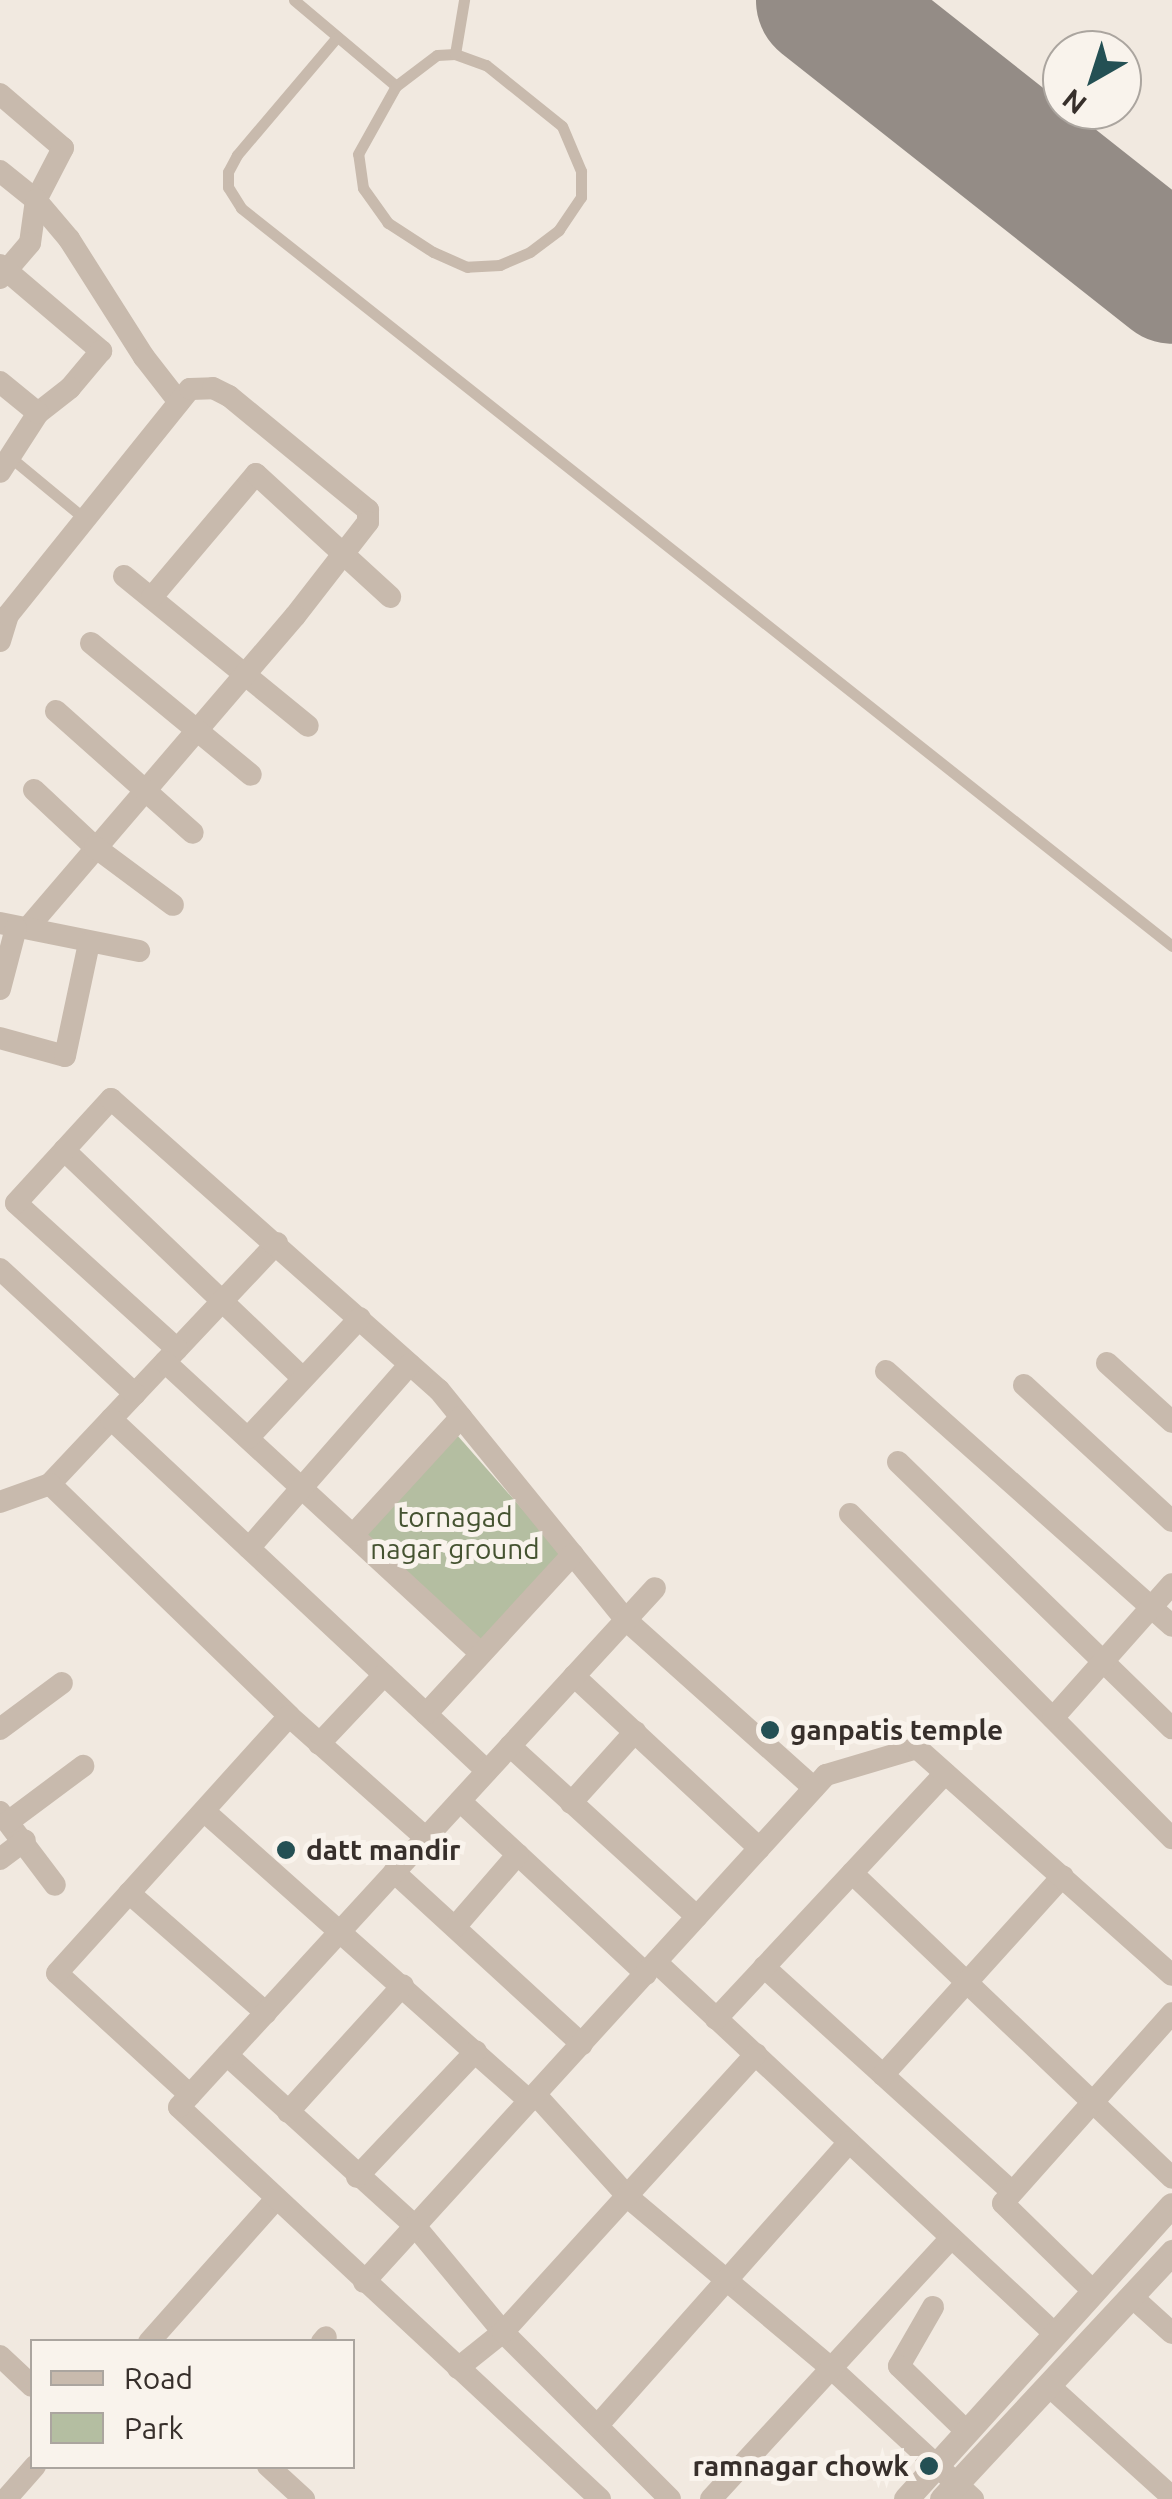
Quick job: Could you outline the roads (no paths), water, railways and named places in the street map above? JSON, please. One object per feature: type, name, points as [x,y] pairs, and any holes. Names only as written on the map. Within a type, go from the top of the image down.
[{"type":"street","points":[[0,94],[63,148],[36,200],[30,242],[2,271],[100,352],[70,388],[38,413],[5,464]]},
{"type":"street","points":[[0,170],[36,200],[69,239],[144,357],[180,402]]},
{"type":"street","points":[[0,382],[38,413]]},
{"type":"street","points":[[0,640],[8,615],[190,389],[201,387],[229,396],[368,510],[368,522],[344,555],[198,732],[96,847],[14,926],[0,988]]},
{"type":"street","points":[[152,597],[256,474],[390,596]]},
{"type":"street","points":[[124,576],[308,726]]},
{"type":"street","points":[[91,643],[250,775]]},
{"type":"street","points":[[56,712],[194,833]]},
{"type":"street","points":[[34,790],[96,847],[172,904]]},
{"type":"street","points":[[14,926],[138,951]]},
{"type":"street","points":[[0,1038],[66,1056],[89,943]]},
{"type":"street","points":[[480,1654],[248,1438],[171,1355],[16,1203],[111,1099],[410,1364],[461,1417],[626,1620],[814,1788]]},
{"type":"street","points":[[64,1150],[303,1378]]},
{"type":"street","points":[[0,1502],[50,1484],[277,1243]]},
{"type":"street","points":[[0,1269],[135,1394]]},
{"type":"street","points":[[248,1438],[360,1318]]},
{"type":"street","points":[[1107,1363],[1172,1422]]},
{"type":"street","points":[[249,1548],[410,1364]]},
{"type":"street","points":[[886,1371],[1172,1626]]},
{"type":"street","points":[[1024,1385],[1172,1521]]},
{"type":"street","points":[[352,1536],[461,1417]]},
{"type":"street","points":[[112,1419],[487,1772]]},
{"type":"street","points":[[898,1462],[1172,1728]]},
{"type":"street","points":[[50,1484],[289,1716],[426,1838]]},
{"type":"street","points":[[850,1514],[1172,1838]]},
{"type":"street","points":[[426,1714],[573,1554]]},
{"type":"street","points":[[1053,1718],[1172,1584]]},
{"type":"street","points":[[600,2499],[179,2108],[654,1588]]},
{"type":"street","points":[[319,1744],[384,1675]]},
{"type":"street","points":[[574,1676],[759,1848]]},
{"type":"street","points":[[0,1730],[62,1684]]},
{"type":"street","points":[[190,2096],[57,1973],[289,1716]]},
{"type":"street","points":[[572,1803],[636,1732]]},
{"type":"street","points":[[510,1746],[697,1917]]},
{"type":"street","points":[[364,2282],[826,1774],[916,1748],[1172,1974]]},
{"type":"street","points":[[55,1885],[4,1817],[83,1766]]},
{"type":"street","points":[[716,2019],[945,1773]]},
{"type":"street","points":[[460,1801],[756,2054],[1054,2334]]},
{"type":"street","points":[[204,1812],[338,1934],[404,1985],[533,2098],[629,2198],[726,2284],[832,2369],[936,2465],[957,2494],[1048,2385],[1172,2252]]},
{"type":"street","points":[[0,1859],[24,1840]]},
{"type":"street","points":[[455,1928],[518,1854]]},
{"type":"street","points":[[394,1872],[582,2044]]},
{"type":"street","points":[[852,1873],[1172,2178]]},
{"type":"street","points":[[883,2075],[1063,1876]]},
{"type":"street","points":[[129,1893],[266,2013]]},
{"type":"street","points":[[764,1967],[1011,2191]]},
{"type":"street","points":[[288,2112],[404,1985]]},
{"type":"street","points":[[1092,2290],[1004,2206],[1011,2191],[1172,2014]]},
{"type":"street","points":[[358,2177],[476,2051]]},
{"type":"street","points":[[458,2368],[503,2332],[756,2054]]},
{"type":"street","points":[[227,2055],[415,2226],[503,2332],[670,2499]]},
{"type":"street","points":[[598,2426],[849,2142]]},
{"type":"street","points":[[152,2339],[276,2198]]},
{"type":"street","points":[[906,2499],[1172,2205]]},
{"type":"street","points":[[711,2499],[952,2238]]},
{"type":"street","points":[[1131,2296],[1172,2333]]},
{"type":"street","points":[[933,2306],[899,2366],[966,2431]]},
{"type":"street","points":[[0,2356],[30,2384]]},
{"type":"street","points":[[1048,2385],[1172,2497]]},
{"type":"street","points":[[6,2499],[32,2469]]},
{"type":"street","points":[[271,2469],[304,2499]]},
{"type":"lane","points":[[294,0],[396,86]]},
{"type":"lane","points":[[454,54],[464,0]]},
{"type":"lane","points":[[337,38],[237,155],[228,172],[228,186],[242,208],[1172,946]]},
{"type":"lane","points":[[454,54],[486,65],[562,126],[581,170],[581,197],[560,230],[530,252],[500,264],[467,267],[388,223],[363,188],[358,154],[396,86],[438,55],[454,54]]},
{"type":"lane","points":[[5,464],[85,519]]},
{"type":"place","name":"ganpatis temple","points":[[770,1730]]},
{"type":"place","name":"datt mandir","points":[[286,1850]]},
{"type":"place","name":"ramnagar chowk","points":[[929,2466]]},
{"type":"park label","name":"tornagad nagar ground","points":[[455,1533]]}]
